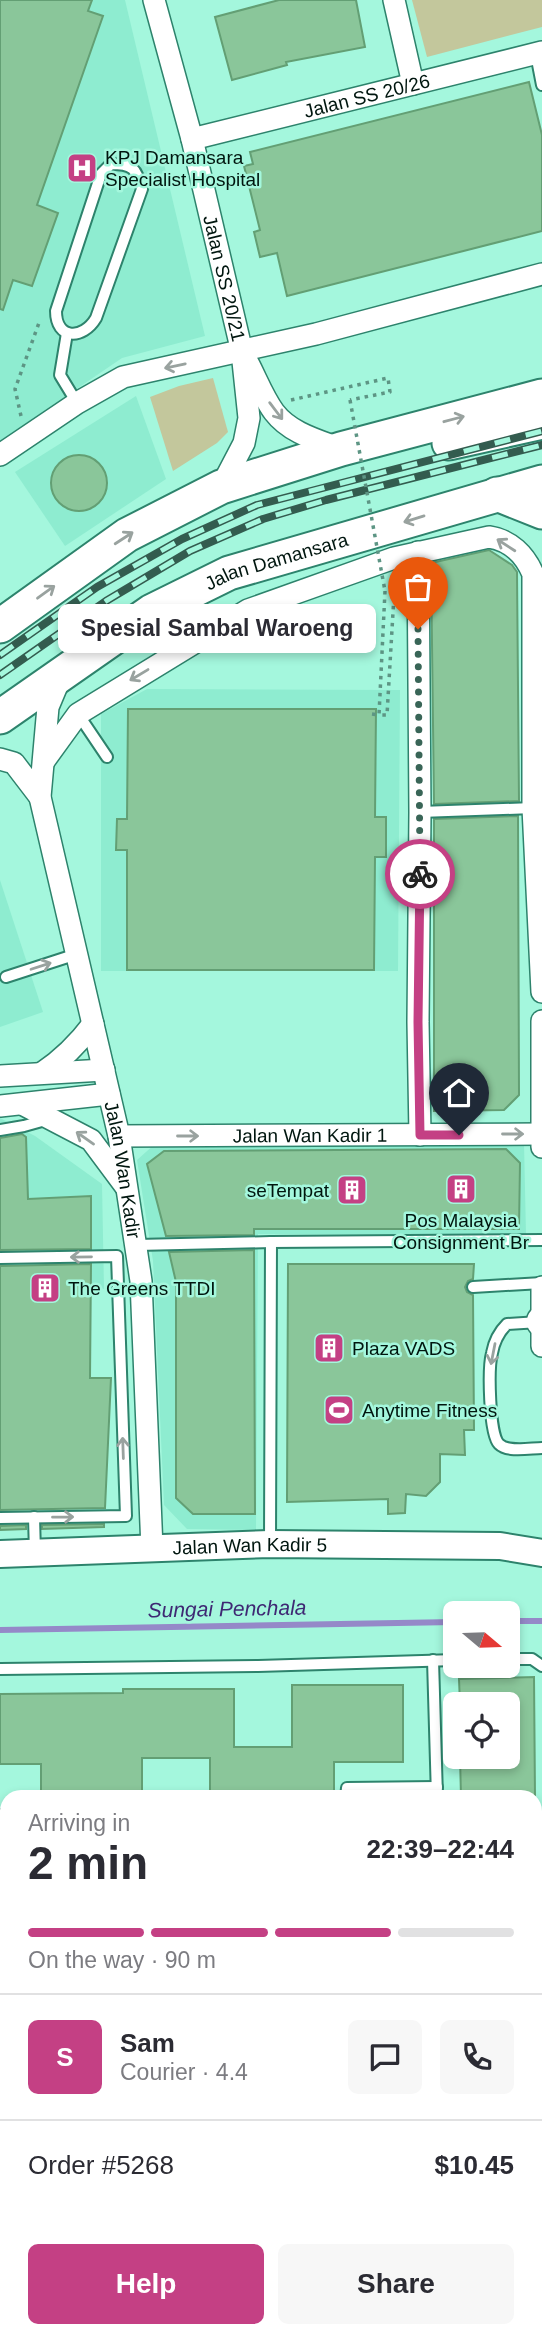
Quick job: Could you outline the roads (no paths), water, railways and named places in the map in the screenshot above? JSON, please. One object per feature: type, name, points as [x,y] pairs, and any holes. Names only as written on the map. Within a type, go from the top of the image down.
[{"type":"main road","points":[[0,626],[127,535],[221,487],[341,449],[542,396]]},
{"type":"main road","points":[[221,487],[277,483],[542,422]]},
{"type":"main road","name":"Jalan Damansara","points":[[0,717],[152,611],[229,573],[542,482]]},
{"type":"main road","points":[[497,494],[542,512]]},
{"type":"street","name":"Jalan SS 20/21","points":[[155,0],[192,139],[242,352],[249,418],[244,443],[221,487]]},
{"type":"street","points":[[394,0],[413,84]]},
{"type":"street","name":"Jalan SS 20/26","points":[[192,139],[539,53]]},
{"type":"street","points":[[0,454],[77,403],[123,377],[242,352],[542,274]]},
{"type":"street","name":"Jalan SS 20/21","points":[[242,352],[271,405],[286,424],[301,434],[341,449]]},
{"type":"street","points":[[44,761],[78,714],[248,610],[394,558],[489,537],[502,539],[527,560],[533,574],[533,808],[542,992]]},
{"type":"street","points":[[418,552],[420,1135]]},
{"type":"street","name":"Jalan Wan Kadir","points":[[63,672],[48,707],[40,797],[119,1136],[137,1245],[141,1281],[152,1549]]},
{"type":"street","name":"Jalan Wan Kadir","points":[[0,759],[14,763],[40,797]]},
{"type":"street","points":[[542,1021],[542,1147]]},
{"type":"street","points":[[40,1075],[62,1059],[93,1024]]},
{"type":"street","points":[[0,1076],[104,1070]]},
{"type":"street","points":[[0,1105],[24,1105],[109,1094]]},
{"type":"street","points":[[24,1105],[91,1140],[128,1190]]},
{"type":"street","name":"Jalan Wan Kadir 1","points":[[119,1136],[542,1134]]},
{"type":"street","points":[[542,1285],[542,1346]]},
{"type":"street","name":"Jalan Wan Kadir 5","points":[[500,1545],[542,1535]]},
{"type":"street","name":"Jalan Wan Kadir 5","points":[[0,1554],[270,1544],[500,1545],[542,1553]]},
{"type":"lane","points":[[539,53],[542,85]]},
{"type":"lane","points":[[111,164],[127,164],[137,172],[142,189],[96,318],[84,332],[67,333],[56,321],[56,311],[101,174],[111,164]]},
{"type":"lane","points":[[67,333],[60,374],[77,403]]},
{"type":"lane","points":[[78,714],[107,757]]},
{"type":"lane","points":[[420,812],[533,808]]},
{"type":"lane","points":[[6,977],[77,954]]},
{"type":"lane","points":[[0,1130],[51,1118]]},
{"type":"lane","points":[[137,1245],[542,1240]]},
{"type":"lane","points":[[270,1544],[271,1242]]},
{"type":"lane","points":[[0,1258],[117,1256],[126,1516],[0,1518]]},
{"type":"lane","points":[[473,1287],[542,1285]]},
{"type":"lane","points":[[542,1322],[507,1324],[499,1332],[491,1353],[491,1427],[499,1444],[507,1449],[542,1448]]},
{"type":"lane","points":[[34,1517],[35,1553]]},
{"type":"lane","points":[[520,1659],[533,1659],[542,1666]]},
{"type":"lane","points":[[433,1660],[437,1790]]},
{"type":"lane","points":[[0,1669],[258,1666],[443,1660]]},
{"type":"lane","points":[[347,1790],[392,1790]]},
{"type":"waterway","name":"Sungai Penchala","points":[[520,1621],[542,1621]]},
{"type":"waterway","name":"Sungai Penchala","points":[[0,1630],[443,1622]]},
{"type":"railway","points":[[0,655],[97,587],[182,539],[257,505],[542,431]]},
{"type":"railway","points":[[0,675],[106,601],[190,551],[263,519],[326,500],[542,445]]},
{"type":"place","name":"KPJ Damansara Specialist Hospital","points":[[82,168]]},
{"type":"place","name":"Spesial Sambal Waroeng","points":[[418,629]]},
{"type":"place","name":"Pos Malaysia Consignment Br","points":[[461,1189]]},
{"type":"place","name":"seTempat","points":[[352,1190]]},
{"type":"place","name":"The Greens TTDI","points":[[45,1288]]},
{"type":"place","name":"Plaza VADS","points":[[329,1348]]},
{"type":"place","name":"Anytime Fitness","points":[[339,1410]]}]
